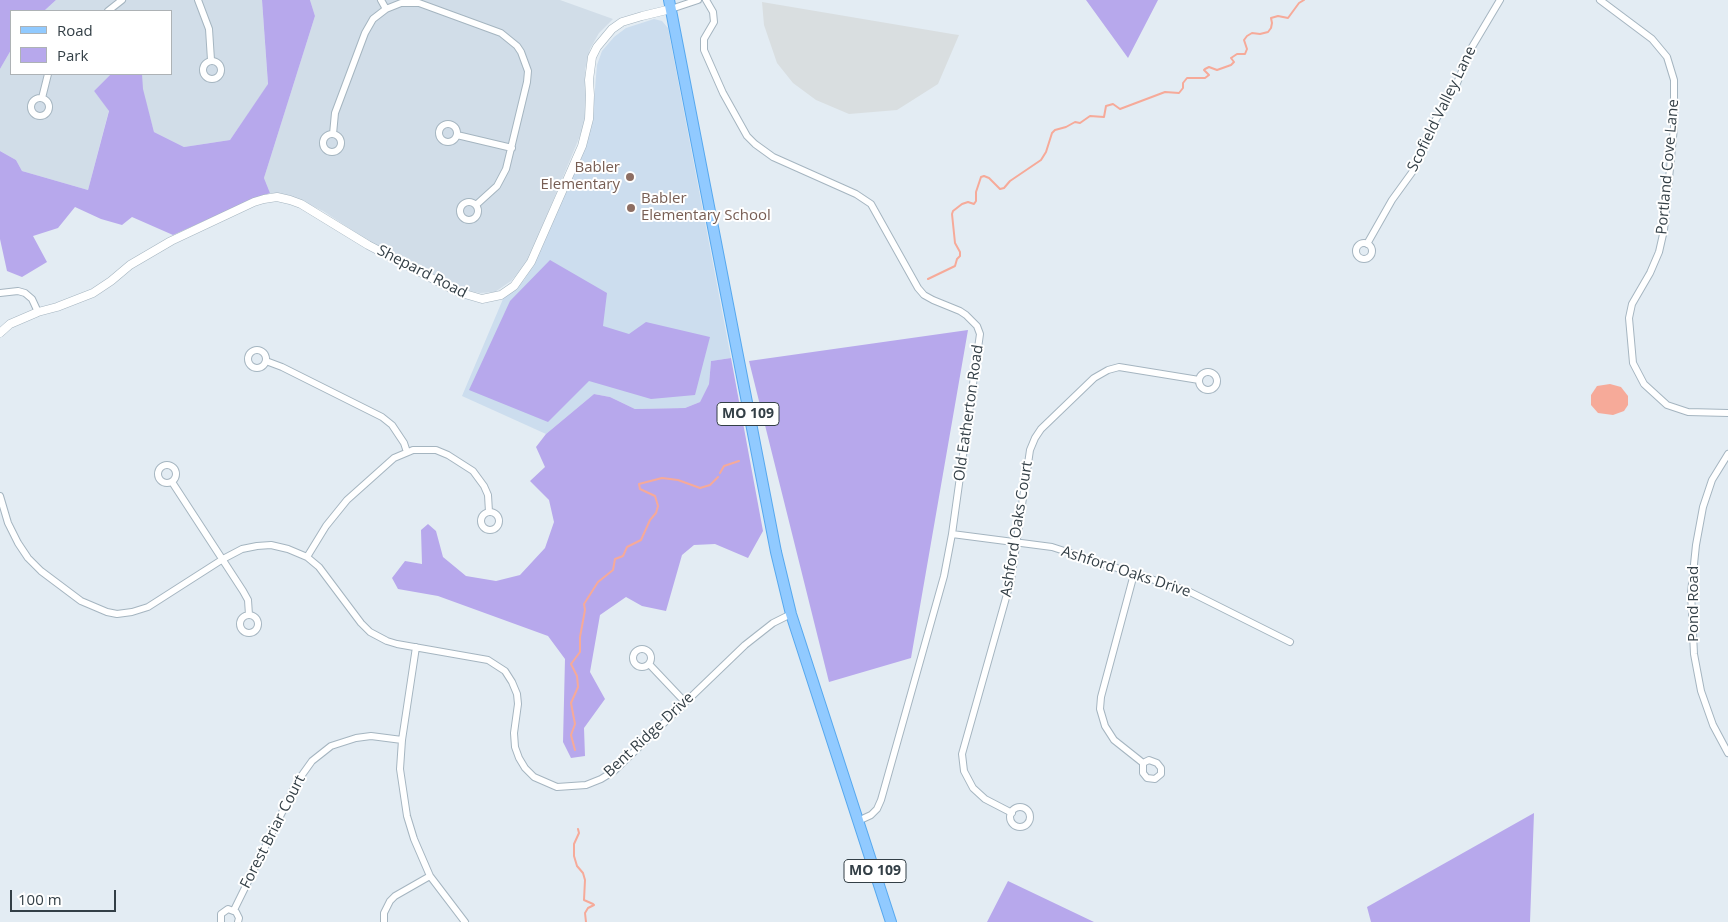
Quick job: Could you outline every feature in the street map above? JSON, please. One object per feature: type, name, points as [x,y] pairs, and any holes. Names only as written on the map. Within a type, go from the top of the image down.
[{"type":"main road","name":"MO 109","points":[[670,4],[768,513],[791,614],[891,922]]},
{"type":"street","points":[[109,10],[122,0]]},
{"type":"street","points":[[198,0],[209,29],[212,60]]},
{"type":"street","points":[[381,0],[386,9]]},
{"type":"street","name":"Shepard Road","points":[[0,332],[10,324],[38,312],[93,293],[130,265],[157,248],[254,202],[277,198],[301,204],[368,245],[458,292],[482,299],[501,295],[514,286],[531,262],[582,146],[588,128],[590,110],[589,80],[592,57],[597,46],[612,29],[622,22],[670,4],[698,0]]},
{"type":"street","name":"Old Eatherton Road","points":[[706,0],[713,12],[714,22],[704,39],[704,50],[723,93],[747,136],[773,157],[856,194],[871,204],[918,288],[924,295],[933,300],[960,311],[977,326],[980,340],[952,534],[944,576],[881,800],[877,809],[871,815],[858,821]]},
{"type":"street","name":"Scofield Valley Lane","points":[[1367,244],[1392,200],[1413,171],[1435,121],[1457,84],[1472,47],[1500,0]]},
{"type":"street","name":"Portland Cove Lane","points":[[1600,0],[1652,39],[1667,57],[1674,80],[1674,127],[1664,230],[1660,252],[1632,304],[1629,318],[1633,363],[1644,384],[1667,404],[1688,412],[1728,413]]},
{"type":"street","points":[[332,134],[335,113],[365,34],[373,20],[386,9],[400,3],[419,3],[501,33],[517,46],[526,61],[528,76],[506,169],[497,186],[476,206]]},
{"type":"street","points":[[42,98],[48,75]]},
{"type":"street","points":[[457,135],[512,148]]},
{"type":"street","points":[[0,293],[25,293],[32,299],[38,312]]},
{"type":"street","points":[[266,361],[282,367],[382,417],[392,425],[404,443],[407,452]]},
{"type":"street","name":"Ashford Oaks Court","points":[[1012,813],[985,799],[973,788],[964,771],[962,754],[1011,580],[1030,450],[1035,438],[1094,378],[1108,370],[1119,367],[1199,380]]},
{"type":"street","points":[[307,557],[326,526],[347,500],[394,458],[407,452],[427,449],[436,450],[468,467],[478,476],[484,486],[488,495],[489,512]]},
{"type":"street","name":"Pond Road","points":[[1728,454],[1712,480],[1703,507],[1696,545],[1691,593],[1691,622],[1694,654],[1701,691],[1713,725],[1728,753]]},
{"type":"street","points":[[172,482],[248,600],[249,615]]},
{"type":"street","name":"Bent Ridge Drive","points":[[0,496],[8,523],[28,558],[41,571],[81,601],[107,612],[118,614],[148,607],[242,549],[271,545],[288,549],[307,557],[319,567],[356,617],[370,632],[387,641],[488,660],[504,671],[512,682],[517,694],[518,704],[514,733],[515,747],[519,758],[534,777],[557,787],[586,784],[601,779],[614,771],[684,702],[758,634],[773,623],[791,614]]},
{"type":"street","name":"Ashford Oaks Drive","points":[[952,534],[1052,547],[1188,591],[1290,642]]},
{"type":"street","points":[[1134,574],[1101,697],[1100,708],[1105,726],[1114,740],[1143,763]]},
{"type":"street","points":[[416,647],[402,740],[400,769],[409,824],[430,876],[466,922]]},
{"type":"street","points":[[648,664],[684,702]]},
{"type":"street","name":"Forest Briar Court","points":[[221,922],[220,917],[223,911],[228,909],[234,910],[297,782],[312,761],[332,746],[356,738],[371,736],[402,740]]},
{"type":"street","points":[[384,922],[384,913],[395,896],[430,876]]},
{"type":"street","points":[[234,910],[238,915],[238,922]]},
{"type":"shaded area","points":[[56,0],[262,0],[268,85],[230,140],[184,147],[154,132],[142,89],[142,75],[172,75],[172,10],[45,10]]},
{"type":"shaded area","points":[[310,0],[560,0],[613,19],[599,33],[590,49],[585,70],[586,114],[582,131],[527,263],[511,281],[495,292],[480,293],[464,290],[370,242],[323,211],[293,197],[270,193],[264,178],[315,16]]},
{"type":"shaded area","points":[[762,2],[959,35],[938,84],[897,110],[849,114],[816,100],[793,83],[777,63],[764,25]]},
{"type":"shaded area","name":"Babler Elementary School","points":[[654,19],[662,21],[668,28],[731,358],[711,361],[709,384],[700,402],[685,408],[635,409],[610,397],[594,394],[546,434],[462,396],[503,299],[524,280],[537,258],[581,157],[592,124],[597,65],[602,51],[614,37],[626,28]]},
{"type":"shaded area","points":[[10,52],[10,75],[110,75],[94,91],[109,110],[88,190],[22,171],[16,160],[0,151],[0,69]]},
{"type":"shaded area","points":[[1610,384],[1621,387],[1628,396],[1628,405],[1624,411],[1613,415],[1598,413],[1591,405],[1591,395],[1597,386]]},
{"type":"green space","points":[[0,0],[56,0],[45,10],[10,10],[10,52],[0,69]]},
{"type":"green space","points":[[262,0],[310,0],[315,16],[264,178],[270,193],[173,235],[132,217],[122,225],[101,219],[75,207],[58,228],[33,236],[47,262],[22,277],[7,271],[0,239],[0,151],[16,160],[22,171],[88,190],[109,111],[94,91],[110,75],[142,75],[143,89],[154,132],[184,147],[230,140],[268,84]]},
{"type":"green space","points":[[1086,0],[1158,0],[1128,58]]},
{"type":"green space","points":[[550,260],[607,293],[603,326],[629,334],[646,322],[710,337],[695,395],[651,399],[589,381],[548,422],[469,390],[510,301]]},
{"type":"green space","points":[[968,330],[911,658],[829,682],[749,361]]},
{"type":"green space","points":[[731,358],[763,531],[748,558],[715,544],[694,545],[682,555],[666,611],[642,606],[626,597],[600,615],[590,672],[605,699],[584,728],[585,756],[571,758],[563,742],[565,659],[548,636],[438,596],[398,589],[392,578],[405,561],[422,564],[421,530],[428,524],[436,531],[443,557],[466,576],[496,581],[520,575],[545,548],[554,522],[549,500],[530,481],[545,467],[536,447],[546,434],[594,394],[610,397],[635,409],[685,408],[700,402],[709,384],[711,361]]},
{"type":"green space","points":[[1534,813],[1530,922],[1371,922],[1367,907]]},
{"type":"green space","points":[[1008,881],[1094,922],[987,922]]},
{"type":"waterway","points":[[928,279],[955,266],[960,252],[955,243],[952,214],[962,204],[968,202],[974,204],[981,177],[989,178],[1000,189],[1004,188],[1010,181],[1041,160],[1055,130],[1075,122],[1080,123],[1090,116],[1104,117],[1106,106],[1113,104],[1120,109],[1165,92],[1179,93],[1187,78],[1205,78],[1209,75],[1205,69],[1209,67],[1217,70],[1231,65],[1234,62],[1231,58],[1237,54],[1245,54],[1247,49],[1244,40],[1247,36],[1252,33],[1268,32],[1271,28],[1271,18],[1278,16],[1288,18],[1299,3],[1304,0]]},
{"type":"waterway","points":[[720,473],[724,466],[739,461]]},
{"type":"waterway","points":[[575,750],[571,735],[575,724],[571,703],[578,687],[577,676],[571,664],[580,652],[584,604],[598,582],[613,570],[615,559],[623,556],[627,547],[641,540],[650,520],[656,513],[658,506],[655,496],[640,489],[639,484],[662,478],[678,480],[700,488],[710,485],[718,477]]},
{"type":"waterway","points":[[578,829],[579,833],[574,844],[574,856],[585,880],[584,900],[594,905],[588,908],[585,913],[586,922]]},
{"type":"place","name":"Babler Elementary","points":[[630,177]]},
{"type":"place","name":"Babler Elementary School","points":[[631,208]]}]
